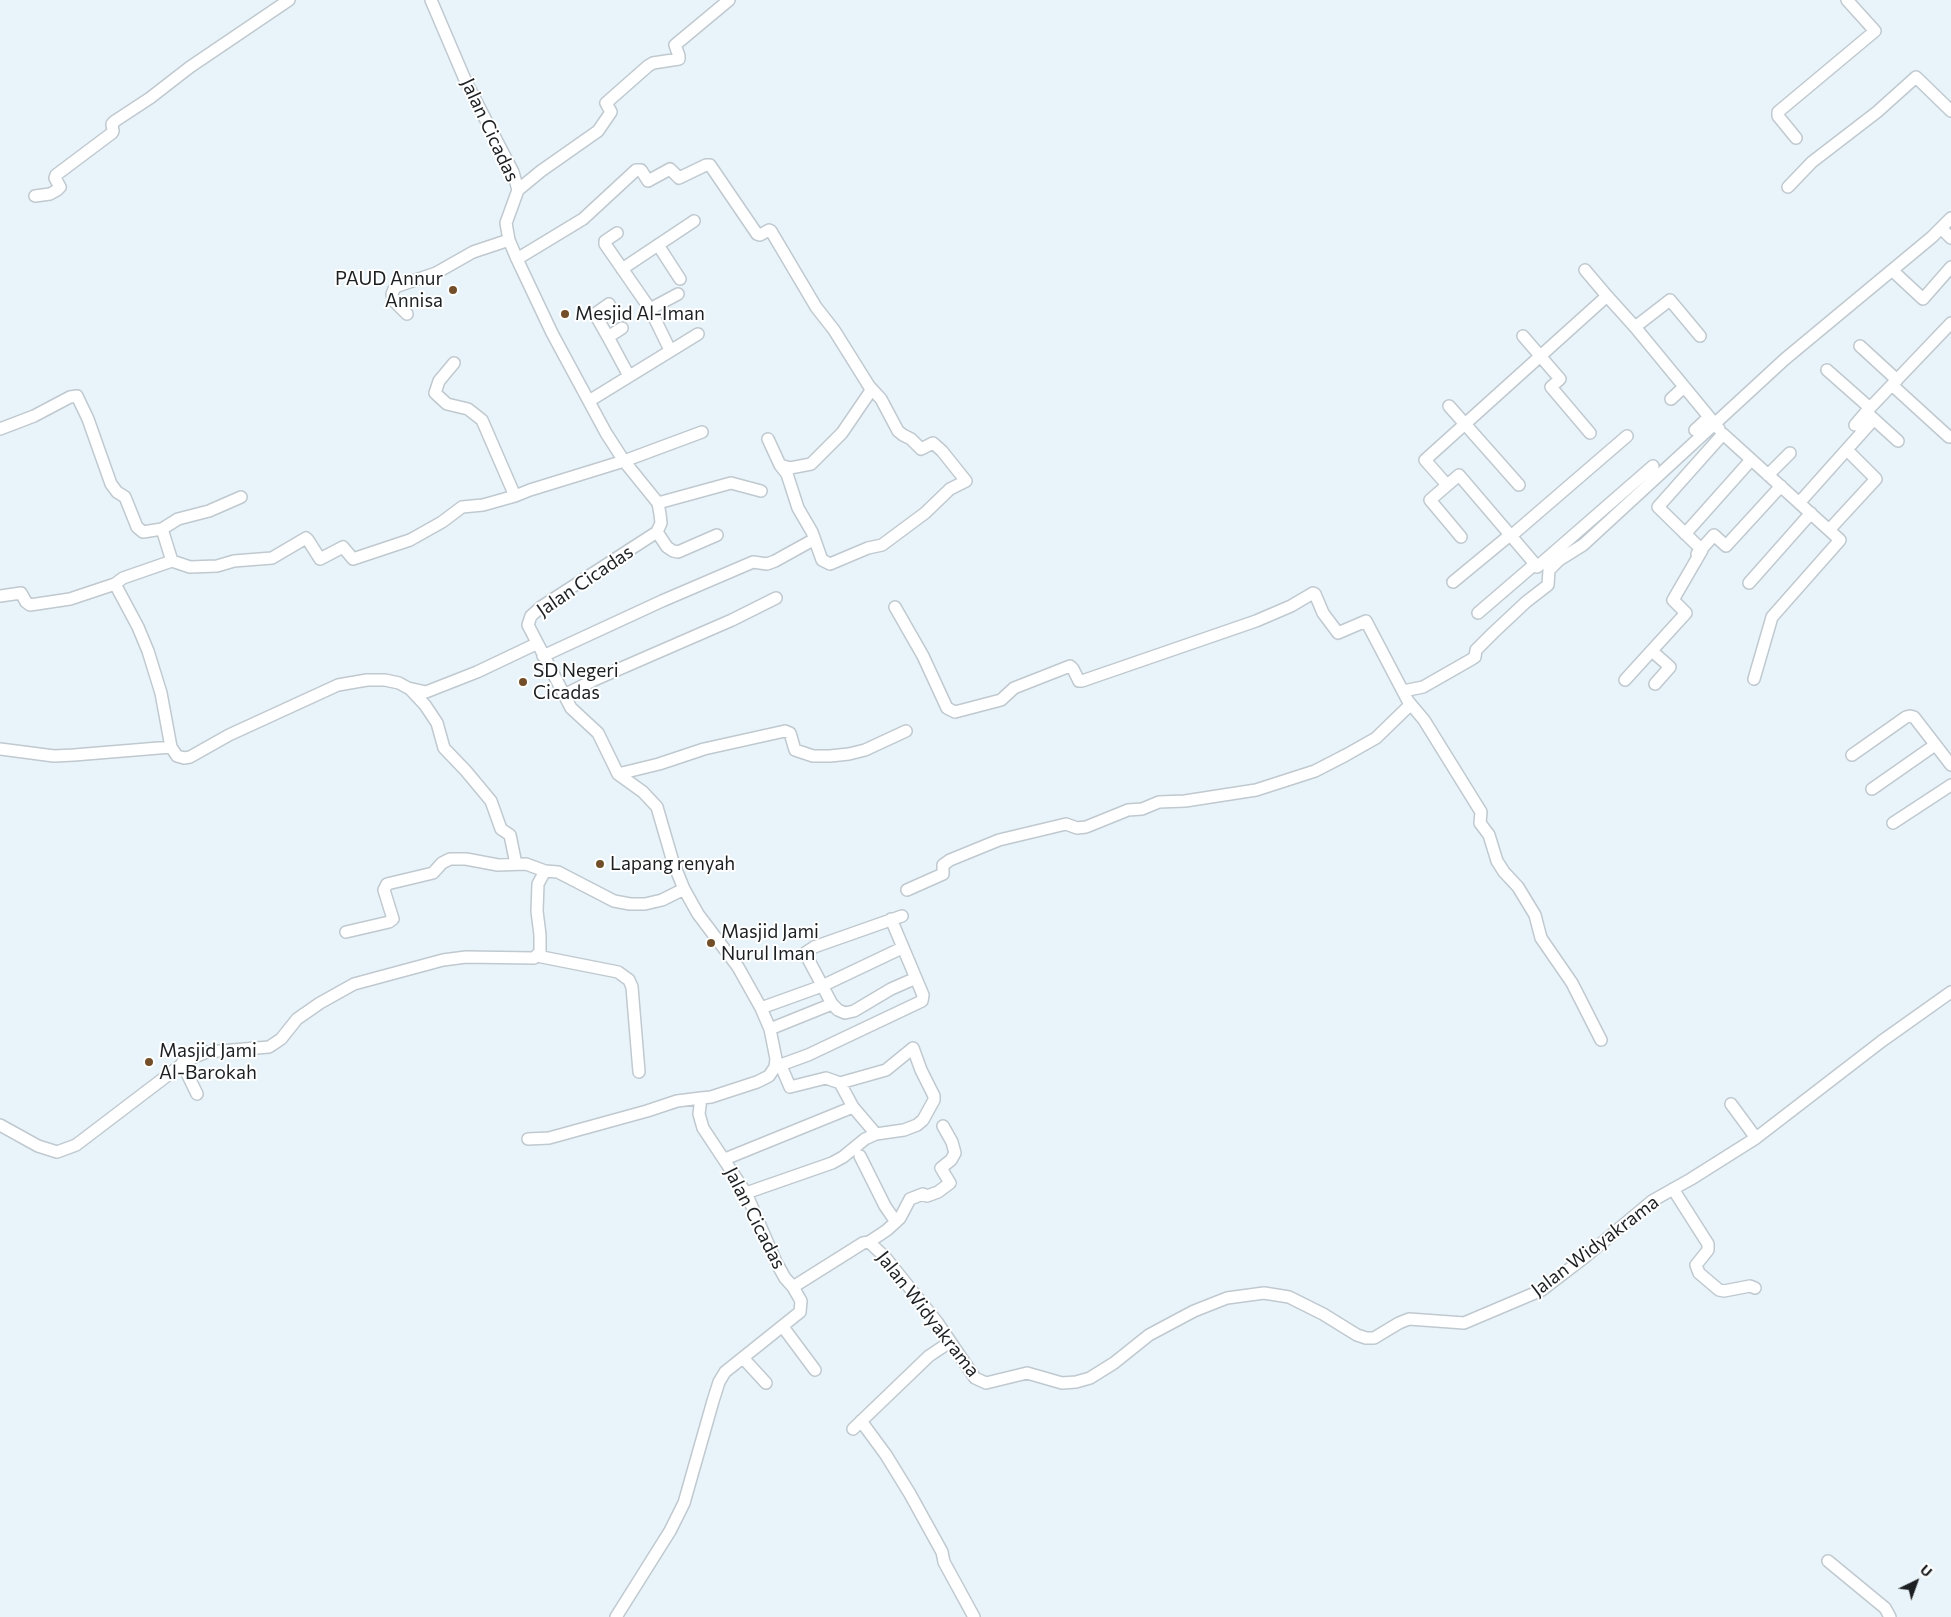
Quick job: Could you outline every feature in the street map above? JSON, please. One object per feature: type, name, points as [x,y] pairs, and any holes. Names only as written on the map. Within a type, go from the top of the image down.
[{"type":"street","points":[[35,196],[50,194],[57,190],[60,187],[55,178],[56,175],[112,133],[114,131],[112,124],[115,120],[150,98],[196,63],[289,0]]},
{"type":"street","name":"Jalan Cicadas","points":[[431,0],[466,82],[513,172],[518,190],[506,223],[509,240],[517,259],[552,333],[606,433],[624,462],[658,503]]},
{"type":"street","points":[[518,190],[598,130],[611,112],[606,104],[607,100],[650,65],[679,59],[675,45],[729,0]]},
{"type":"street","points":[[1796,138],[1778,116],[1778,112],[1875,31],[1847,0]]},
{"type":"street","points":[[1788,187],[1812,162],[1877,112],[1916,76],[1951,111]]},
{"type":"street","points":[[517,259],[583,219],[636,170],[641,170],[648,181],[670,169],[677,177],[681,178],[706,165],[710,165],[757,234],[760,235],[769,230],[771,231],[816,307],[834,330],[872,389],[881,399],[898,431],[903,436],[911,439],[918,448],[933,443],[942,451],[955,470],[964,478],[965,482],[950,489],[925,513],[882,546],[868,548],[830,564],[822,560],[813,540],[812,532],[798,508],[787,474],[780,465],[768,439]]},
{"type":"street","points":[[1702,550],[1658,507],[1716,426],[1785,359],[1932,237],[1951,218]]},
{"type":"street","points":[[622,269],[694,221]]},
{"type":"street","points":[[1941,228],[1951,238]]},
{"type":"street","points":[[617,234],[604,242],[650,309],[670,350]]},
{"type":"street","points":[[407,314],[392,300],[395,287],[436,273],[473,252],[509,240]]},
{"type":"street","points":[[658,245],[680,279]]},
{"type":"street","points":[[1895,273],[1923,299],[1951,267]]},
{"type":"street","points":[[1585,270],[1635,327],[1716,426],[1840,540],[1772,617],[1754,679]]},
{"type":"street","points":[[650,309],[678,294]]},
{"type":"street","points":[[1447,485],[1425,460],[1607,296]]},
{"type":"street","points":[[1635,327],[1670,300],[1700,336]]},
{"type":"street","points":[[609,304],[595,314],[629,376]]},
{"type":"street","points":[[1799,503],[1847,450],[1870,413],[1894,383],[1951,323]]},
{"type":"street","points":[[608,336],[622,328]]},
{"type":"street","points":[[589,401],[698,334]]},
{"type":"street","points":[[1523,336],[1560,379],[1551,387],[1590,434]]},
{"type":"street","points":[[1860,346],[1894,383],[1949,437]]},
{"type":"street","points":[[454,363],[439,381],[435,393],[447,404],[468,409],[482,420],[515,496]]},
{"type":"street","points":[[1827,370],[1898,441]]},
{"type":"street","points":[[1671,399],[1684,387]]},
{"type":"street","points":[[780,465],[790,468],[811,464],[842,432],[872,389]]},
{"type":"street","points":[[1404,691],[1423,687],[1453,672],[1475,657],[1476,650],[1493,633],[1526,602],[1548,585],[1549,570],[1552,567],[1565,555],[1583,545],[1757,389]]},
{"type":"street","points":[[0,429],[34,416],[70,397],[77,396],[88,419],[111,484],[117,492],[125,497],[137,527],[143,532],[162,529],[178,519],[209,511],[241,497]]},
{"type":"street","points":[[1449,406],[1519,485]]},
{"type":"street","points":[[1855,425],[1870,413]]},
{"type":"street","points":[[1695,430],[1716,426]]},
{"type":"street","points":[[0,596],[22,593],[26,602],[30,605],[70,599],[115,584],[123,578],[172,561],[190,567],[205,567],[234,561],[272,558],[306,538],[320,560],[343,547],[351,558],[354,559],[410,540],[442,522],[462,506],[483,505],[515,496],[624,462],[702,432]]},
{"type":"street","points":[[1453,582],[1627,436]]},
{"type":"street","points":[[1829,530],[1876,479],[1847,450]]},
{"type":"street","points":[[1768,475],[1790,453]]},
{"type":"street","points":[[1685,534],[1751,460]]},
{"type":"street","points":[[1461,537],[1430,500],[1459,475],[1537,567],[1653,466]]},
{"type":"street","points":[[717,535],[678,552],[673,551],[658,532],[661,523],[658,503],[731,483],[761,491]]},
{"type":"street","points":[[1625,680],[1686,613],[1673,600],[1681,586],[1675,581],[1714,535],[1726,546],[1781,486]]},
{"type":"street","points":[[1748,583],[1811,513]]},
{"type":"street","points":[[162,529],[172,561]]},
{"type":"street","name":"Jalan Cicadas","points":[[658,532],[541,607],[532,616],[528,625],[536,644],[571,708],[598,733],[618,774],[643,792],[656,807],[673,862],[684,889],[698,914],[738,967],[762,1008],[770,1029],[778,1066]]},
{"type":"street","points":[[543,656],[662,600],[752,562],[767,564],[813,540]]},
{"type":"street","points":[[1478,613],[1535,564]]},
{"type":"street","points":[[115,584],[148,651],[161,693],[171,747],[177,756],[190,757],[229,735],[338,685],[367,680],[385,680],[399,683],[408,688],[425,705],[437,722],[444,748],[491,801],[501,828],[510,835],[516,864]]},
{"type":"street","points":[[895,607],[923,656],[947,708],[955,712],[1001,700],[1014,688],[1070,666],[1079,681],[1256,621],[1291,606],[1313,593],[1317,596],[1323,613],[1338,633],[1367,622],[1410,705],[1424,720],[1480,812],[1480,823],[1489,835],[1497,861],[1518,887],[1535,915],[1541,938],[1572,984],[1601,1040]]},
{"type":"street","points":[[564,695],[723,624],[776,598]]},
{"type":"street","points":[[408,688],[426,692],[477,672],[536,644]]},
{"type":"street","points":[[1652,651],[1670,667],[1655,684]]},
{"type":"street","points":[[907,890],[943,874],[943,865],[950,860],[999,840],[1066,824],[1077,828],[1086,827],[1128,810],[1138,810],[1159,802],[1184,801],[1256,790],[1315,771],[1376,738],[1410,705]]},
{"type":"street","points":[[1852,755],[1910,716],[1914,717],[1951,765]]},
{"type":"street","points":[[618,774],[659,764],[704,749],[785,731],[790,733],[793,749],[797,752],[813,756],[849,754],[865,750],[906,731]]},
{"type":"street","points":[[1872,790],[1935,745]]},
{"type":"street","points":[[0,749],[46,755],[74,756],[171,747]]},
{"type":"street","points":[[1893,823],[1951,785]]},
{"type":"street","points":[[346,932],[384,924],[393,918],[384,890],[389,883],[433,873],[442,863],[450,860],[466,859],[498,866],[516,864],[533,866],[544,872],[558,872],[614,901],[630,904],[646,904],[662,900],[684,889]]},
{"type":"street","points":[[537,956],[540,952],[537,911],[538,884],[544,872]]},
{"type":"street","points":[[528,1139],[549,1138],[638,1114],[677,1101],[711,1096],[757,1082],[769,1076],[778,1066],[808,1055],[919,1003],[924,998],[916,978],[902,948],[896,917],[806,951],[806,956],[832,1004],[838,1010],[846,1013],[916,978]]},
{"type":"street","points":[[762,1008],[822,986],[902,948]]},
{"type":"street","points":[[0,1126],[38,1146],[57,1152],[76,1145],[182,1064],[207,1052],[269,1047],[281,1039],[297,1019],[320,1003],[354,984],[443,960],[466,957],[527,959],[537,956],[618,972],[629,980],[632,986],[639,1072]]},
{"type":"street","name":"Jalan Widyakrama","points":[[793,1287],[863,1243],[869,1242],[890,1264],[936,1322],[975,1378],[982,1382],[996,1381],[1027,1373],[1062,1382],[1076,1382],[1090,1378],[1114,1363],[1149,1335],[1194,1311],[1227,1298],[1264,1293],[1289,1298],[1324,1314],[1357,1335],[1366,1338],[1374,1338],[1409,1319],[1464,1323],[1542,1290],[1585,1258],[1652,1200],[1673,1190],[1756,1138],[1903,1026],[1951,992]]},
{"type":"street","points":[[770,1029],[832,1004]]},
{"type":"street","points":[[746,1192],[832,1163],[843,1157],[865,1139],[876,1134],[904,1130],[917,1125],[923,1120],[934,1096],[921,1070],[915,1050],[911,1048],[886,1070],[840,1083],[826,1078],[790,1087],[778,1066]]},
{"type":"street","points":[[182,1064],[197,1094]]},
{"type":"street","points":[[840,1083],[853,1107],[876,1134]]},
{"type":"street","name":"Jalan Cicadas","points":[[616,1617],[670,1531],[684,1503],[720,1382],[725,1372],[800,1312],[801,1301],[776,1262],[746,1192],[703,1128],[698,1114],[701,1098]]},
{"type":"street","points":[[1731,1104],[1756,1138]]},
{"type":"street","points":[[725,1159],[853,1107]]},
{"type":"street","points":[[869,1242],[896,1222],[908,1206],[910,1199],[923,1194],[927,1196],[938,1192],[950,1183],[941,1168],[954,1158],[955,1153],[952,1142],[943,1126]]},
{"type":"street","points":[[860,1156],[885,1206],[896,1222]]},
{"type":"street","points":[[1673,1190],[1708,1244],[1708,1250],[1696,1265],[1697,1271],[1719,1290],[1724,1291],[1745,1287],[1755,1288]]},
{"type":"street","points":[[783,1327],[815,1370]]},
{"type":"street","points":[[853,1429],[930,1356],[950,1342]]},
{"type":"street","points":[[743,1358],[766,1383]]},
{"type":"street","points":[[861,1421],[886,1454],[910,1494],[942,1552],[944,1562],[974,1617]]},
{"type":"street","points":[[1828,1560],[1885,1608],[1890,1617]]},
{"type":"place","name":"PAUD Annur Annisa","points":[[453,290]]},
{"type":"place","name":"Mesjid Al-Iman","points":[[565,314]]},
{"type":"place","name":"SD Negeri Cicadas","points":[[523,682]]},
{"type":"place","name":"Lapang renyah","points":[[600,864]]},
{"type":"place","name":"Masjid Jami Nurul Iman","points":[[711,943]]},
{"type":"place","name":"Masjid Jami Al-Barokah","points":[[149,1062]]}]
